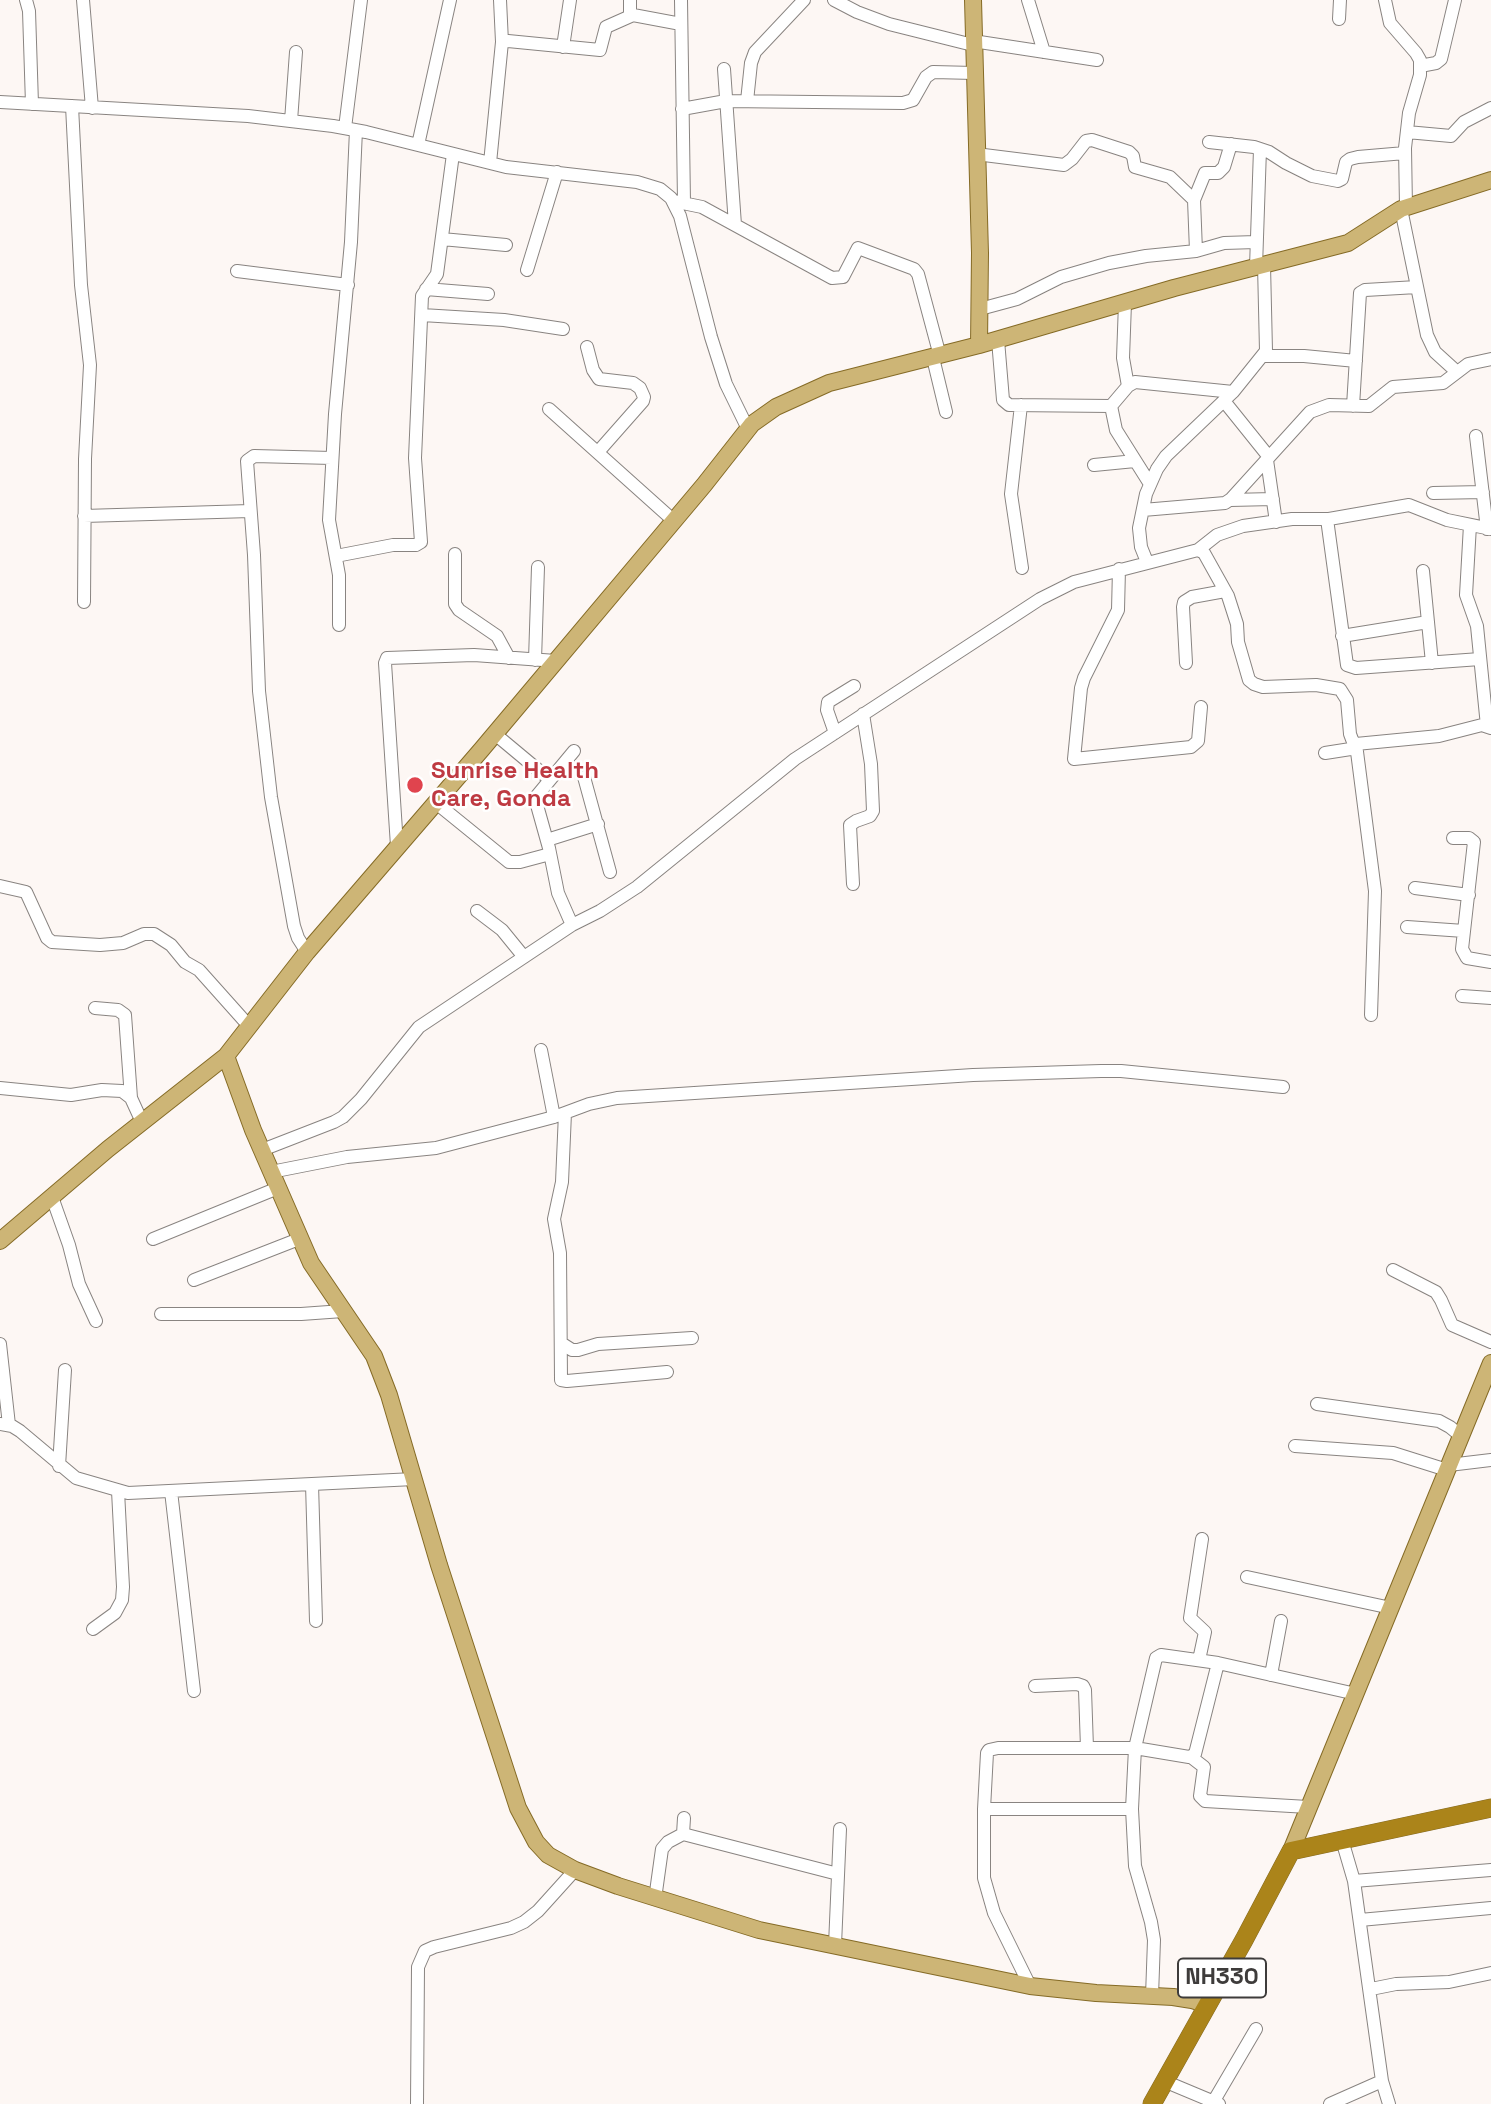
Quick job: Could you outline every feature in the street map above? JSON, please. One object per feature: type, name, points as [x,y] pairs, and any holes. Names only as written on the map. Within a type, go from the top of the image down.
[{"type":"highway","points":[[1291,1851],[1491,1808]]},
{"type":"highway","name":"NH330","points":[[1152,2104],[1291,1851]]},
{"type":"main road","points":[[973,0],[979,345]]},
{"type":"main road","points":[[0,1241],[142,1122],[226,1056],[307,953],[495,734],[759,418],[776,407],[829,383],[937,357],[1348,243],[1404,208],[1491,180]]},
{"type":"main road","points":[[226,1056],[299,1239],[311,1263],[374,1356],[389,1395],[439,1565],[518,1808],[536,1842],[548,1854],[575,1870],[655,1899],[760,1930],[1030,1986],[1192,2000],[1207,2006]]},
{"type":"main road","points":[[1291,1851],[1491,1364]]},
{"type":"street","points":[[26,0],[29,11],[32,104]]},
{"type":"street","points":[[83,0],[92,108]]},
{"type":"street","points":[[339,625],[339,575],[329,520],[348,285],[351,129],[361,0]]},
{"type":"street","points":[[418,145],[450,0]]},
{"type":"street","points":[[490,163],[502,42],[500,0]]},
{"type":"street","points":[[563,47],[570,0]]},
{"type":"street","points":[[630,0],[629,8],[633,15]]},
{"type":"street","points":[[681,0],[680,216],[726,384],[748,429]]},
{"type":"street","points":[[747,102],[751,63],[755,52],[804,0]]},
{"type":"street","points":[[834,0],[889,24],[973,43],[1097,60]]},
{"type":"street","points":[[1028,0],[1044,52]]},
{"type":"street","points":[[1339,19],[1340,0]]},
{"type":"street","points":[[1385,0],[1390,23],[1416,53],[1420,66],[1407,132],[1404,208],[1417,287],[1430,344],[1457,372]]},
{"type":"street","points":[[1420,66],[1436,63],[1441,59],[1455,0]]},
{"type":"street","points":[[502,42],[600,50],[606,27],[633,15],[681,24]]},
{"type":"street","points":[[291,121],[296,52]]},
{"type":"street","points":[[724,69],[735,225]]},
{"type":"street","points":[[682,109],[726,101],[910,101],[926,77],[933,72],[974,74]]},
{"type":"street","points":[[0,102],[248,116],[291,121],[351,129],[490,163],[649,185],[666,192],[678,202],[702,207],[837,279],[843,277],[858,248],[914,269],[921,286],[937,357],[946,412]]},
{"type":"street","points":[[72,107],[80,273],[90,365],[85,460],[84,602]]},
{"type":"street","points":[[1407,132],[1454,135],[1464,122],[1491,108]]},
{"type":"street","points":[[976,154],[1064,165],[1086,141],[1093,140],[1129,152],[1133,156],[1135,167],[1170,177],[1194,200]]},
{"type":"street","points":[[1209,142],[1260,149],[1312,176],[1338,181],[1342,179],[1346,162],[1350,159],[1358,156],[1405,153]]},
{"type":"street","points":[[1196,251],[1194,200],[1202,176],[1206,173],[1218,173],[1224,167],[1231,144]]},
{"type":"street","points":[[1147,562],[1141,547],[1139,528],[1150,484],[1167,456],[1229,396],[1266,351],[1256,242],[1260,149]]},
{"type":"street","points":[[335,556],[393,545],[416,545],[421,542],[415,458],[422,296],[437,274],[453,154]]},
{"type":"street","points":[[527,270],[557,172]]},
{"type":"street","points":[[442,239],[506,245]]},
{"type":"street","points":[[980,309],[1017,299],[1061,277],[1109,263],[1196,251],[1219,243],[1256,242]]},
{"type":"street","points":[[237,271],[348,285]]},
{"type":"street","points":[[1353,406],[1362,291],[1417,287]]},
{"type":"street","points":[[426,289],[488,294]]},
{"type":"street","points":[[1125,303],[1123,358],[1128,386]]},
{"type":"street","points":[[422,315],[505,320],[563,328]]},
{"type":"street","points":[[998,340],[1003,400],[1009,405],[1111,406]]},
{"type":"street","points":[[587,346],[593,370],[599,379],[634,383],[644,397],[598,452]]},
{"type":"street","points":[[1262,356],[1356,360]]},
{"type":"street","points":[[1230,500],[1310,412],[1329,405],[1368,406],[1393,387],[1443,383],[1468,364],[1491,359]]},
{"type":"street","points":[[1111,406],[1128,386],[1135,382],[1229,396],[1268,458],[1276,522]]},
{"type":"street","points":[[1021,405],[1011,494],[1022,569]]},
{"type":"street","points":[[1111,406],[1116,430],[1150,484]]},
{"type":"street","points":[[549,409],[674,521]]},
{"type":"street","points":[[262,1150],[343,1117],[361,1099],[419,1027],[445,1013],[572,925],[637,887],[795,759],[1049,594],[1085,578],[1198,550],[1217,535],[1243,526],[1327,519],[1409,505],[1447,520],[1489,529],[1476,436]]},
{"type":"street","points":[[307,953],[298,938],[295,926],[271,797],[259,691],[247,461],[254,456],[332,458]]},
{"type":"street","points":[[1094,466],[1135,461]]},
{"type":"street","points":[[1433,493],[1483,492]]},
{"type":"street","points":[[1143,510],[1219,505],[1230,500],[1273,499]]},
{"type":"street","points":[[84,516],[250,511]]},
{"type":"street","points":[[1327,519],[1345,660],[1352,668],[1480,659]]},
{"type":"street","points":[[1325,753],[1356,746],[1439,736],[1474,726],[1489,727],[1477,626],[1466,595],[1470,525]]},
{"type":"street","points":[[1198,550],[1204,553],[1225,591],[1237,624],[1238,642],[1249,680],[1264,687],[1316,685],[1340,689],[1347,700],[1350,734],[1356,746],[1375,904],[1371,1015]]},
{"type":"street","points":[[455,554],[455,604],[459,610],[497,636],[509,658]]},
{"type":"street","points":[[535,660],[538,567]]},
{"type":"street","points":[[1119,569],[1118,610],[1081,688],[1074,759],[1195,745],[1198,741],[1200,707]]},
{"type":"street","points":[[1423,571],[1432,663]]},
{"type":"street","points":[[1186,663],[1184,602],[1192,597],[1225,591]]},
{"type":"street","points":[[1342,636],[1428,622]]},
{"type":"street","points":[[397,846],[385,660],[389,656],[474,656],[556,661]]},
{"type":"street","points":[[835,733],[827,710],[828,702],[854,686]]},
{"type":"street","points":[[853,884],[850,825],[870,816],[873,811],[871,764],[863,714]]},
{"type":"street","points":[[495,734],[549,779]]},
{"type":"street","points":[[572,925],[558,893],[535,798],[574,751]]},
{"type":"street","points":[[584,777],[610,872]]},
{"type":"street","points":[[435,802],[509,862],[520,862],[550,854]]},
{"type":"street","points":[[547,840],[598,824]]},
{"type":"street","points":[[1454,838],[1473,840],[1462,949],[1467,958],[1491,961]]},
{"type":"street","points":[[0,886],[26,892],[47,938],[52,942],[123,943],[145,934],[154,934],[170,945],[185,962],[200,970],[249,1026]]},
{"type":"street","points":[[1415,888],[1469,895]]},
{"type":"street","points":[[477,911],[502,930],[524,957]]},
{"type":"street","points":[[1407,927],[1464,931]]},
{"type":"street","points":[[1462,996],[1491,998]]},
{"type":"street","points":[[94,1009],[118,1010],[125,1015],[131,1098],[142,1122]]},
{"type":"street","points":[[541,1050],[560,1115],[562,1182],[554,1219],[560,1253],[560,1377],[563,1381],[667,1372]]},
{"type":"street","points":[[271,1172],[347,1157],[436,1147],[617,1098],[986,1075],[1121,1071],[1283,1087]]},
{"type":"street","points":[[0,1088],[71,1095],[115,1089],[131,1098]]},
{"type":"street","points":[[153,1238],[278,1188]]},
{"type":"street","points":[[52,1197],[79,1284],[96,1321]]},
{"type":"street","points":[[194,1280],[299,1239]]},
{"type":"street","points":[[1393,1270],[1436,1292],[1452,1325],[1491,1342]]},
{"type":"street","points":[[161,1314],[301,1314],[343,1311]]},
{"type":"street","points":[[561,1343],[572,1350],[578,1350],[598,1344],[692,1338]]},
{"type":"street","points":[[0,1344],[4,1424],[20,1431],[76,1478],[128,1493],[414,1479]]},
{"type":"street","points":[[59,1466],[65,1370]]},
{"type":"street","points":[[1317,1404],[1439,1421],[1461,1436]]},
{"type":"street","points":[[1296,1446],[1393,1453],[1448,1468],[1491,1460]]},
{"type":"street","points":[[312,1484],[316,1621]]},
{"type":"street","points":[[93,1629],[114,1613],[122,1600],[118,1491]]},
{"type":"street","points":[[171,1491],[194,1691]]},
{"type":"street","points":[[1199,1660],[1205,1632],[1191,1620],[1190,1615],[1202,1539]]},
{"type":"street","points":[[1247,1577],[1391,1608]]},
{"type":"street","points":[[1271,1675],[1281,1621]]},
{"type":"street","points":[[1152,1996],[1154,1940],[1135,1866],[1132,1809],[1135,1748],[1156,1658],[1166,1655],[1218,1662],[1356,1694]]},
{"type":"street","points":[[1191,1757],[1196,1750],[1218,1662]]},
{"type":"street","points":[[1035,1686],[1083,1686],[1087,1748]]},
{"type":"street","points":[[1030,1986],[994,1913],[987,1891],[984,1809],[989,1749],[1135,1748],[1191,1757],[1204,1767],[1200,1796],[1205,1801],[1308,1807]]},
{"type":"street","points":[[984,1809],[1132,1809]]},
{"type":"street","points":[[683,1834],[684,1818]]},
{"type":"street","points":[[835,1945],[840,1829]]},
{"type":"street","points":[[655,1899],[663,1849],[668,1842],[683,1834],[838,1874]]},
{"type":"street","points":[[1342,1840],[1354,1881],[1382,2081],[1389,2104]]},
{"type":"street","points":[[417,2104],[418,1967],[425,1951],[511,1928],[524,1922],[538,1911],[575,1870]]},
{"type":"street","points":[[1354,1881],[1491,1870]]},
{"type":"street","points":[[1360,1920],[1491,1908]]},
{"type":"street","points":[[1371,1989],[1396,1984],[1449,1982],[1491,1973]]},
{"type":"street","points":[[1164,2081],[1215,2103],[1256,2029]]},
{"type":"street","points":[[1330,2104],[1382,2081]]},
{"type":"place","name":"Sunrise Health Care, Gonda","points":[[415,785]]}]
